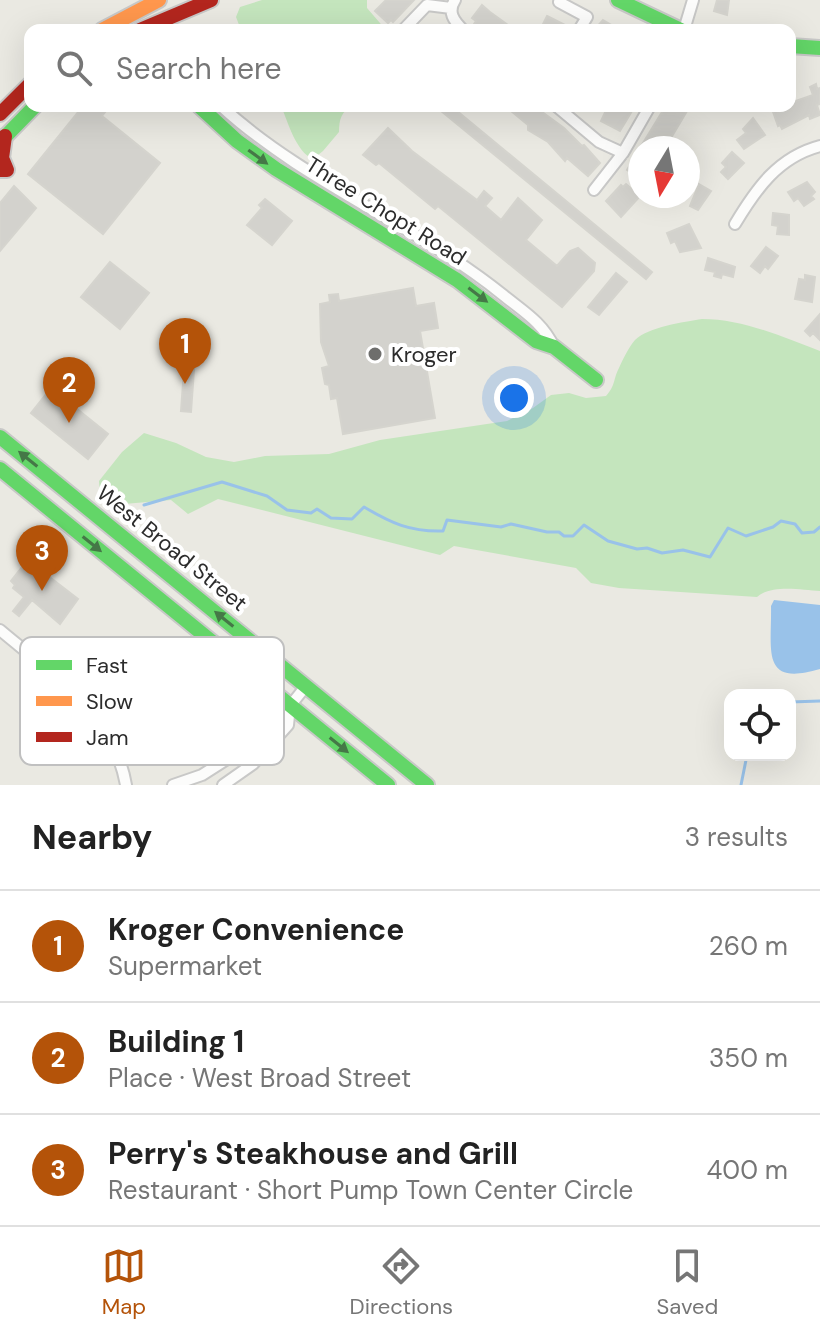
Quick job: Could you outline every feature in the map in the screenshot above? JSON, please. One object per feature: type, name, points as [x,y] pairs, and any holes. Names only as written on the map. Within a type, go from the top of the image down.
[{"type":"main road","points":[[110,24],[137,5],[159,0]]},
{"type":"main road","points":[[158,24],[211,0]]},
{"type":"main road","points":[[618,0],[670,24]]},
{"type":"main road","points":[[137,5],[145,24]]},
{"type":"main road","points":[[796,46],[820,48]]},
{"type":"main road","points":[[0,114],[24,90]]},
{"type":"main road","points":[[0,170],[7,170],[2,158],[2,139],[29,112]]},
{"type":"main road","name":"Three Chopt Road","points":[[205,112],[269,164],[457,280],[536,341],[554,347],[596,380]]},
{"type":"main road","name":"West Broad Street","points":[[0,437],[246,637]]},
{"type":"main road","points":[[0,469],[206,637]]},
{"type":"main road","points":[[32,494],[61,501],[78,500]]},
{"type":"main road","name":"West Broad Street","points":[[284,668],[427,785]]},
{"type":"main road","points":[[284,701],[388,785]]},
{"type":"street","points":[[685,24],[693,0]]},
{"type":"street","points":[[559,2],[587,17],[583,24]]},
{"type":"street","points":[[409,24],[427,5],[453,4],[453,18],[458,24]]},
{"type":"street","name":"Three Chopt Road","points":[[229,112],[280,153],[478,276],[546,330],[554,347]]},
{"type":"street","points":[[563,112],[599,142],[623,153]]},
{"type":"street","points":[[594,190],[623,153],[647,112]]},
{"type":"street","points":[[735,224],[752,195],[770,174],[794,156],[820,146]]},
{"type":"street","points":[[0,630],[20,646]]},
{"type":"street","points":[[284,709],[290,706],[306,686]]},
{"type":"street","points":[[284,729],[288,725],[290,706]]},
{"type":"street","points":[[120,765],[126,785]]},
{"type":"street","points":[[173,785],[202,775],[218,765]]},
{"type":"street","points":[[223,785],[252,765]]},
{"type":"green space","points":[[262,0],[367,0],[367,8],[381,24],[239,24],[236,17],[240,7]]},
{"type":"green space","points":[[283,112],[345,112],[339,132],[313,159],[302,150]]},
{"type":"green space","points":[[702,319],[748,325],[820,351],[820,591],[779,589],[757,597],[619,588],[591,583],[576,568],[454,546],[440,555],[218,499],[188,514],[171,500],[112,505],[100,488],[99,481],[122,452],[144,433],[206,457],[234,462],[265,456],[329,454],[380,440],[507,421],[551,395],[606,396],[624,357],[641,335],[657,328]]},
{"type":"water","points":[[774,600],[820,605],[820,669],[787,673],[778,669],[771,650],[771,606]]},
{"type":"building","points":[[386,0],[414,0],[393,22],[388,23],[375,11]]},
{"type":"building","points":[[717,0],[729,0],[727,15],[714,11]]},
{"type":"building","points":[[482,5],[507,24],[474,24],[476,21],[472,18]]},
{"type":"building","points":[[547,16],[563,24],[543,24]]},
{"type":"building","points":[[816,84],[817,89],[820,88],[820,104],[817,105],[820,115],[810,119],[809,115],[782,129],[773,112],[796,112],[796,101],[813,95],[810,87]]},
{"type":"building","points":[[78,112],[105,112],[102,116],[160,163],[103,234],[28,174]]},
{"type":"building","points":[[442,112],[458,112],[652,272],[646,279]]},
{"type":"building","points":[[512,112],[542,112],[584,145],[600,163],[588,176],[567,158],[565,161],[548,142],[528,130],[528,125]]},
{"type":"building","points":[[605,112],[631,112],[620,131],[601,121]]},
{"type":"building","points":[[662,112],[686,112],[672,136],[647,136]]},
{"type":"building","points":[[753,118],[765,135],[744,149],[737,140],[746,133],[743,129]]},
{"type":"building","points":[[388,128],[412,151],[477,200],[484,191],[492,198],[485,206],[501,220],[518,198],[542,220],[526,240],[557,266],[570,251],[578,248],[595,263],[594,271],[562,307],[438,206],[435,209],[379,163],[376,165],[363,155]]},
{"type":"building","points":[[732,152],[744,163],[728,179],[721,172],[726,167],[722,163]]},
{"type":"building","points":[[807,182],[815,192],[811,196],[814,199],[804,206],[798,198],[794,201],[788,192]]},
{"type":"building","points":[[621,185],[628,186],[629,208],[621,217],[606,201]]},
{"type":"building","points":[[700,185],[711,191],[700,207]]},
{"type":"building","points":[[14,186],[36,208],[0,251],[0,203]]},
{"type":"building","points":[[265,199],[292,221],[272,245],[247,225],[262,208],[259,205]]},
{"type":"building","points":[[773,213],[789,215],[789,235],[777,234],[778,226],[772,225]]},
{"type":"building","points":[[689,224],[701,248],[680,252],[667,233]]},
{"type":"building","points":[[766,247],[778,256],[768,269],[765,266],[760,273],[751,266]]},
{"type":"building","points":[[708,258],[735,267],[733,277],[722,274],[721,278],[714,276],[715,272],[705,270]]},
{"type":"building","points":[[110,262],[149,293],[120,329],[81,297]]},
{"type":"building","points":[[616,273],[627,282],[599,315],[588,307]]},
{"type":"building","points":[[805,275],[815,277],[812,302],[795,299],[799,279],[805,280]]},
{"type":"building","name":"Kroger","points":[[413,288],[416,306],[434,303],[438,328],[420,331],[435,418],[343,434],[337,398],[331,399],[322,368],[329,366],[321,342],[320,304],[330,302],[329,295],[338,294],[339,301]]},
{"type":"building","points":[[820,314],[820,340],[813,333],[810,336],[805,331]]},
{"type":"building","points":[[185,355],[195,356],[191,412],[181,411]]},
{"type":"building","points":[[51,388],[108,434],[88,459],[31,413]]},
{"type":"building","points":[[26,562],[78,599],[60,624],[32,600],[19,616],[13,611],[24,597],[13,588],[15,585],[11,581]]},
{"type":"waterway","points":[[144,505],[222,482],[267,496],[287,510],[311,513],[317,509],[331,518],[352,519],[364,507],[401,525],[431,531],[443,531],[447,520],[501,527],[511,524],[573,536],[584,525],[608,541],[637,549],[647,548],[662,553],[683,550],[710,557],[728,528],[746,536],[781,521],[795,524],[802,533],[814,532],[820,527]]},
{"type":"waterway","points":[[796,702],[820,701]]},
{"type":"waterway","points":[[741,785],[746,761]]},
{"type":"traffic: fast","points":[[618,0],[668,24]]},
{"type":"traffic: fast","points":[[796,46],[820,48]]},
{"type":"traffic: fast","points":[[0,142],[29,112]]},
{"type":"traffic: fast","points":[[206,112],[237,141],[276,169],[457,280],[536,341],[554,347],[596,380]]},
{"type":"traffic: fast","points":[[0,437],[245,637]]},
{"type":"traffic: fast","points":[[0,469],[206,637]]},
{"type":"traffic: fast","points":[[284,668],[427,785]]},
{"type":"traffic: fast","points":[[284,700],[388,785]]},
{"type":"traffic: slow","points":[[113,24],[159,0]]},
{"type":"traffic: jam","points":[[154,24],[211,0]]},
{"type":"traffic: jam","points":[[0,114],[24,90]]},
{"type":"traffic: jam","points":[[0,170],[7,170],[2,158],[5,136]]},
{"type":"place","name":"Kroger","points":[[375,354]]},
{"type":"place","name":"Kroger Convenience","points":[[185,384]]},
{"type":"place","name":"Building 1","points":[[69,423]]},
{"type":"place","name":"Perry's Steakhouse and Grill","points":[[42,591]]}]
